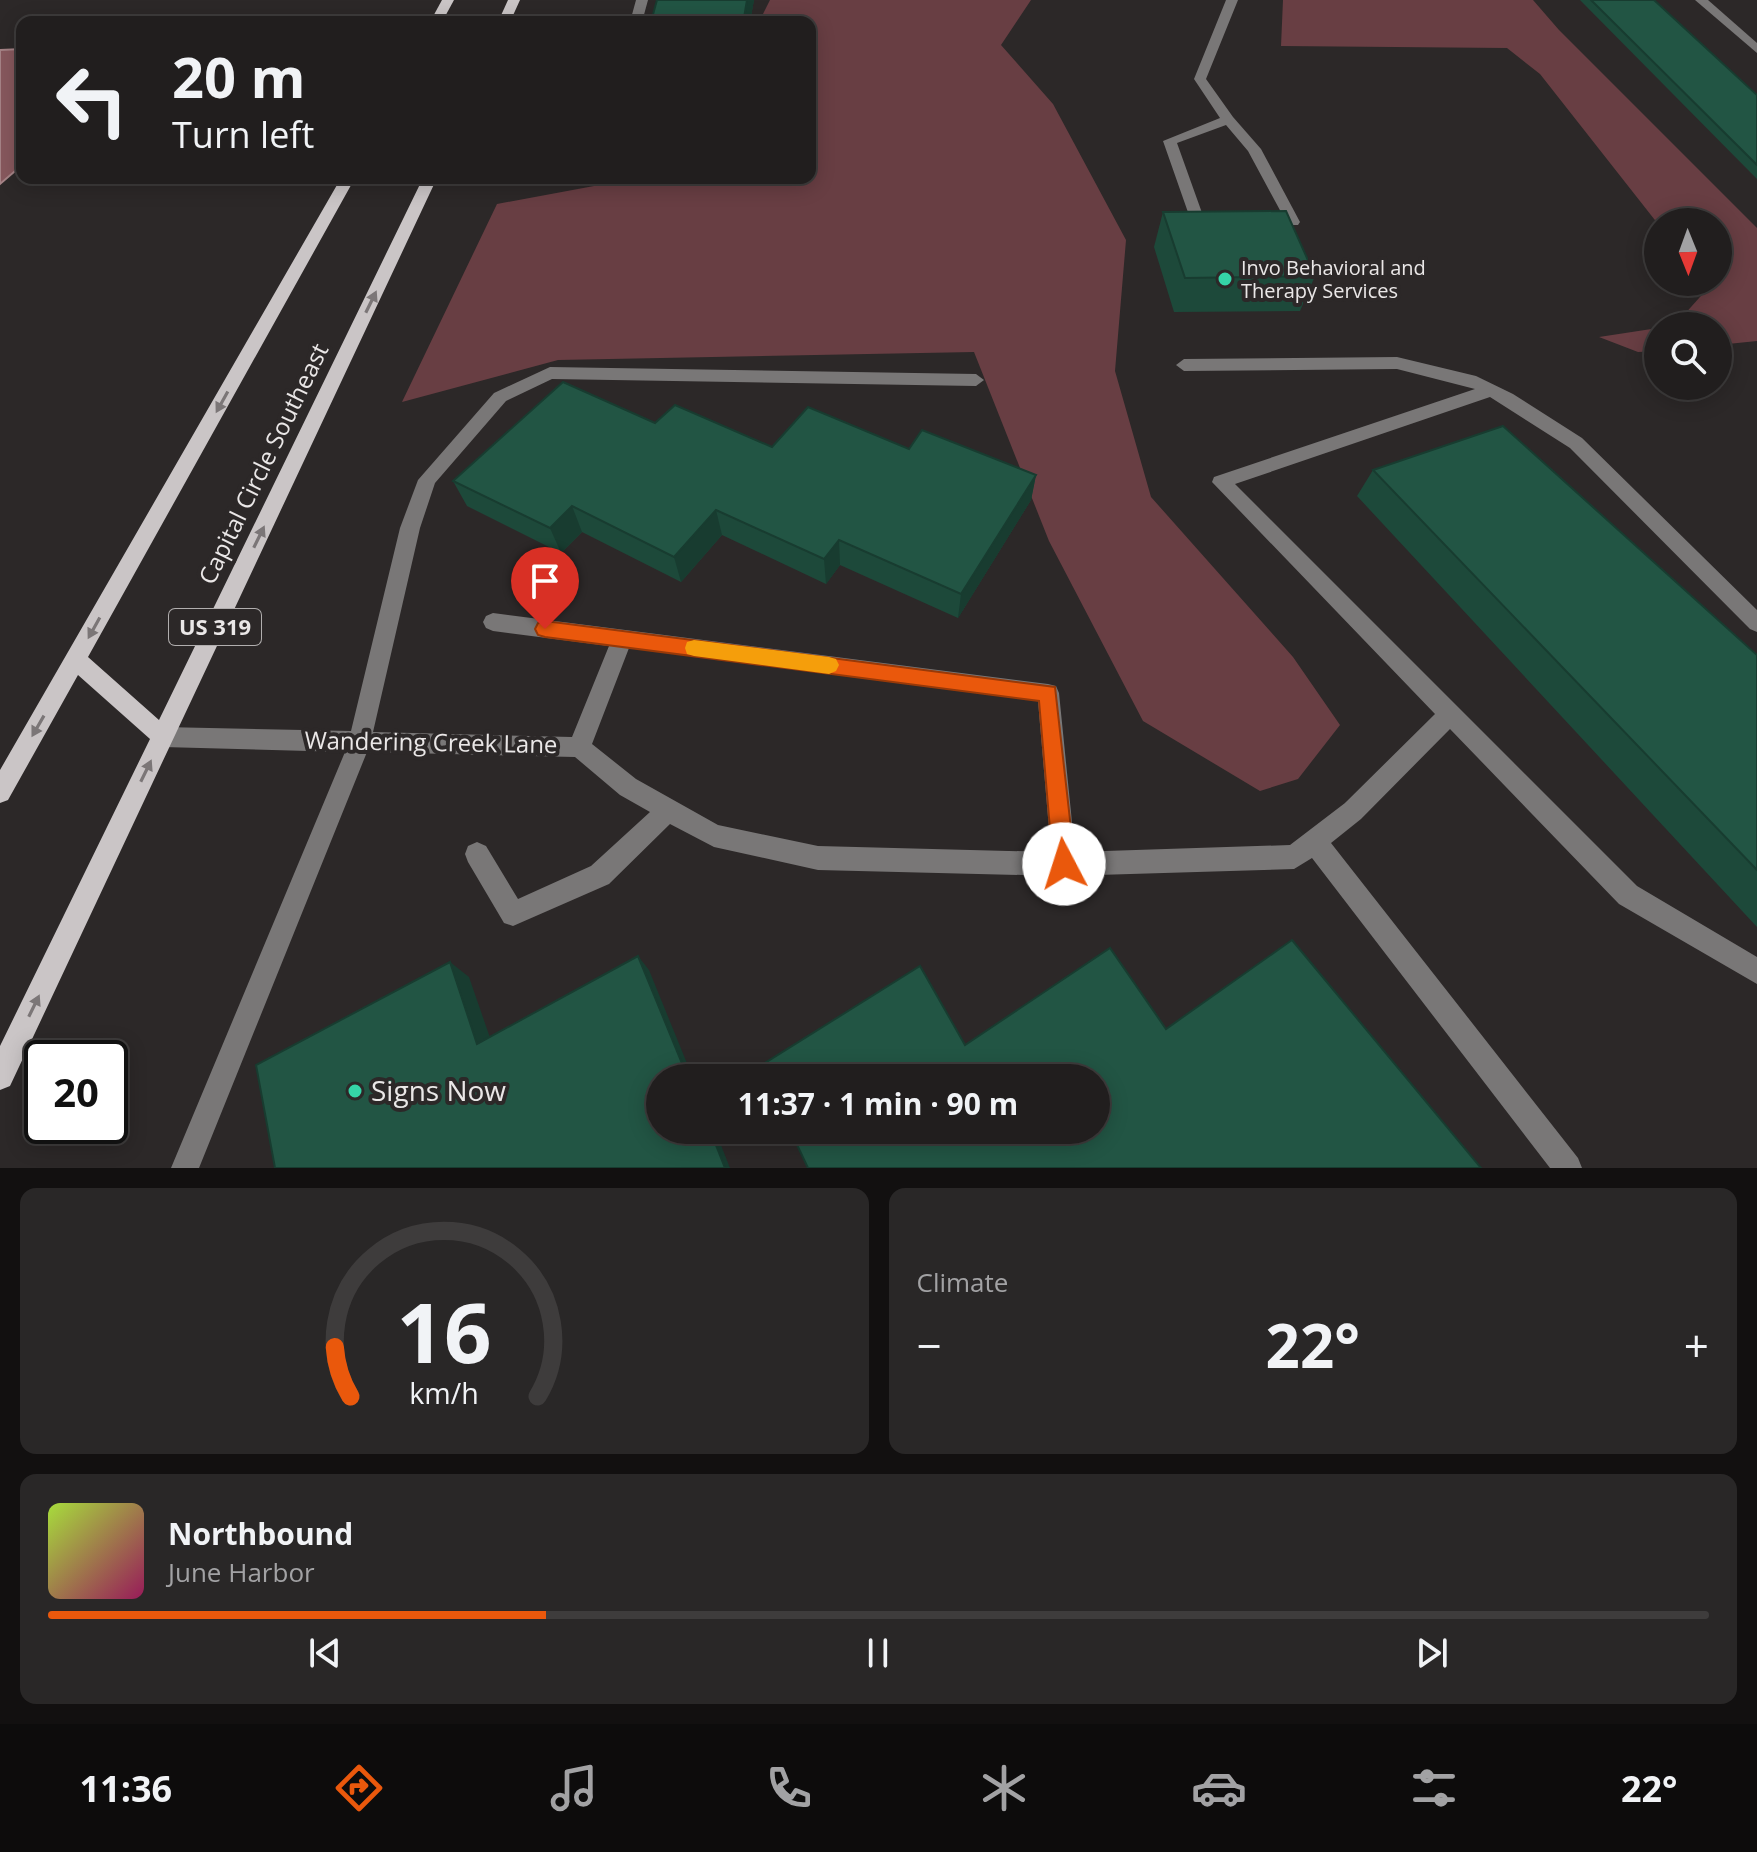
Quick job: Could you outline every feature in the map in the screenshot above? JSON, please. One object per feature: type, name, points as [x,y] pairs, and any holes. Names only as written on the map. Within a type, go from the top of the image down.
[{"type":"main road","points":[[0,792],[345,184]]},
{"type":"main road","name":"Capital Circle Southeast","points":[[0,1076],[427,184]]},
{"type":"main road","points":[[76,660],[163,737]]},
{"type":"street","points":[[1232,0],[1200,79],[1228,120],[1254,149],[1293,222]]},
{"type":"street","points":[[1701,0],[1757,49]]},
{"type":"street","points":[[1205,241],[1170,141],[1228,120]]},
{"type":"street","points":[[1184,365],[1397,363],[1470,380],[1576,443],[1757,623]]},
{"type":"street","points":[[185,1168],[360,742],[410,528],[427,480],[500,397],[550,373],[976,380]]},
{"type":"street","points":[[1491,390],[1221,482],[1628,895],[1757,971]]},
{"type":"street","points":[[493,622],[1048,693],[1064,864]]},
{"type":"street","points":[[579,747],[622,639]]},
{"type":"street","points":[[1450,714],[1353,811],[1304,849],[1568,1168]]},
{"type":"street","name":"Wandering Creek Lane","points":[[163,737],[579,747],[628,787],[714,836],[818,858],[1064,864],[1304,849]]},
{"type":"street","points":[[477,854],[513,914],[600,875],[668,810]]},
{"type":"shaded area","points":[[770,0],[1031,0],[1001,45],[1053,104],[1126,240],[1115,371],[1151,497],[1293,657],[1340,725],[1298,779],[1260,791],[1143,721],[1049,541],[974,352],[558,360],[402,402],[497,204],[605,184],[816,184],[816,16],[762,16]]},
{"type":"shaded area","points":[[1283,0],[1533,0],[1559,30],[1757,228],[1757,341],[1732,344],[1732,312],[1687,312],[1701,296],[1732,296],[1732,208],[1645,208],[1540,74],[1507,48],[1281,46]]},
{"type":"shaded area","points":[[16,49],[16,170],[0,184],[0,50]]},
{"type":"shaded area","points":[[1644,330],[1644,352],[1638,352],[1599,337]]},
{"type":"building","points":[[657,0],[747,0],[744,16],[653,16]]},
{"type":"building","points":[[1591,0],[1654,0],[1757,95],[1757,165]]},
{"type":"building","points":[[1286,211],[1315,276],[1185,278],[1163,212]]},
{"type":"building","points":[[563,382],[655,423],[675,405],[772,447],[808,407],[909,449],[922,430],[1036,475],[961,594],[839,540],[824,559],[716,510],[674,557],[572,506],[550,528],[453,481]]},
{"type":"building","points":[[1503,426],[1757,655],[1757,870],[1373,470]]},
{"type":"building","points":[[1292,940],[1481,1168],[808,1168],[797,1144],[1110,1144],[1110,1064],[763,1064],[920,966],[965,1045],[1110,948],[1166,1029]]},
{"type":"building","points":[[638,956],[682,1064],[646,1064],[646,1144],[716,1144],[725,1168],[275,1168],[256,1065],[450,962],[477,1044]]},
{"type":"slow traffic","points":[[694,648],[829,665]]},
{"type":"place","name":"Invo Behavioral and Therapy Services","points":[[1225,279]]},
{"type":"place","name":"Signs Now","points":[[355,1091]]},
{"type":"route","points":[[545,629],[1048,693],[1064,864]]}]
